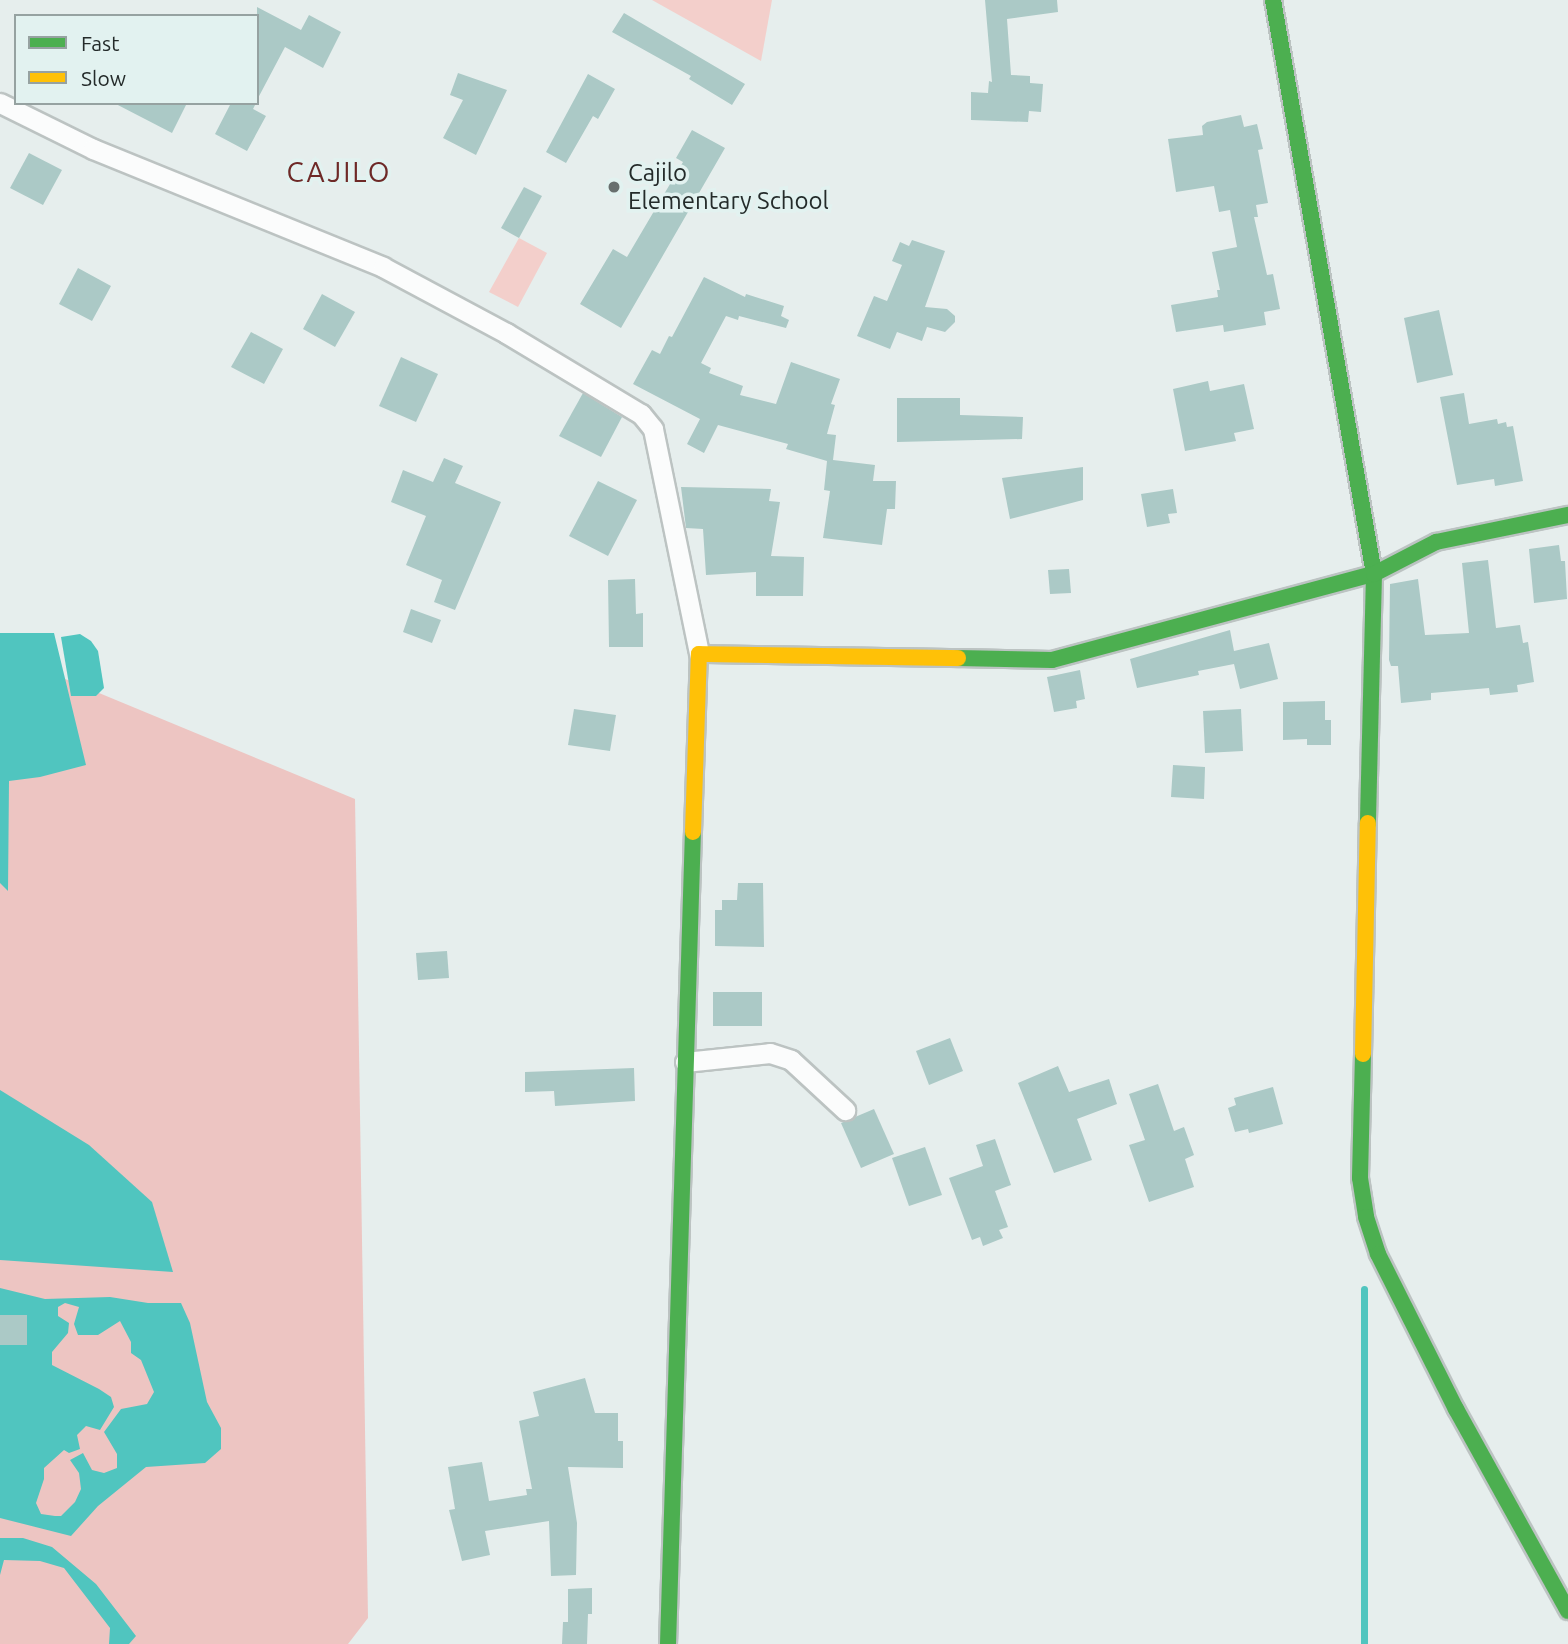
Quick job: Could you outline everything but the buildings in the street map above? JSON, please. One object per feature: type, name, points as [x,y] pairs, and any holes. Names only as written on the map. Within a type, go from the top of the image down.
[{"type":"street","points":[[1273,0],[1374,574],[1360,1178],[1366,1217],[1378,1254],[1450,1397],[1568,1611]]},
{"type":"street","points":[[0,103],[93,149],[383,267],[506,333],[641,414],[653,429],[699,654],[668,1644]]},
{"type":"street","points":[[699,654],[1052,660],[1374,574],[1436,542],[1568,515]]},
{"type":"street","points":[[685,1062],[770,1053],[791,1059],[845,1110]]},
{"type":"shaded area","points":[[652,0],[772,0],[761,61]]},
{"type":"shaded area","points":[[519,238],[547,253],[518,307],[489,292]]},
{"type":"shaded area","points":[[0,652],[355,799],[368,1618],[348,1644],[0,1644]]},
{"type":"water","points":[[0,633],[54,633],[86,765],[40,777],[9,781],[8,891],[0,883]]},
{"type":"water","points":[[80,634],[91,641],[98,651],[104,688],[96,696],[71,696],[61,637]]},
{"type":"water","points":[[0,1090],[89,1145],[152,1202],[173,1272],[0,1260]]},
{"type":"water","points":[[0,1288],[45,1299],[110,1297],[148,1303],[181,1303],[190,1323],[207,1402],[221,1428],[221,1449],[205,1463],[146,1467],[98,1506],[71,1536],[0,1518]],"holes":[[[65,1303],[79,1307],[74,1324],[78,1335],[98,1335],[120,1321],[131,1342],[131,1353],[141,1360],[154,1392],[147,1404],[121,1409],[104,1432],[117,1454],[117,1468],[104,1473],[92,1470],[83,1453],[70,1460],[79,1473],[81,1489],[75,1502],[61,1516],[41,1514],[36,1503],[44,1479],[44,1468],[64,1450],[69,1453],[80,1449],[77,1435],[86,1426],[100,1430],[114,1407],[111,1397],[52,1365],[52,1352],[68,1333],[69,1323],[58,1316],[58,1307]]]},
{"type":"water","points":[[0,1538],[23,1538],[52,1547],[96,1584],[136,1636],[129,1644],[109,1644],[110,1628],[64,1568],[40,1561],[4,1560],[0,1575]]},
{"type":"waterway","points":[[1364,1289],[1364,1644]]},
{"type":"traffic: fast","points":[[1273,0],[1374,574],[1368,823]]},
{"type":"traffic: fast","points":[[958,658],[1052,660],[1374,574],[1436,542],[1568,515]]},
{"type":"traffic: fast","points":[[668,1644],[693,832]]},
{"type":"traffic: fast","points":[[1363,1054],[1360,1178],[1366,1217],[1378,1254],[1456,1409],[1568,1611]]},
{"type":"traffic: slow","points":[[693,832],[699,654],[958,658]]},
{"type":"traffic: slow","points":[[1363,1054],[1368,823]]},
{"type":"place","name":"Cajilo Elementary School","points":[[614,187]]},
{"type":"district","name":"CAJILO","points":[[339,172]]}]
